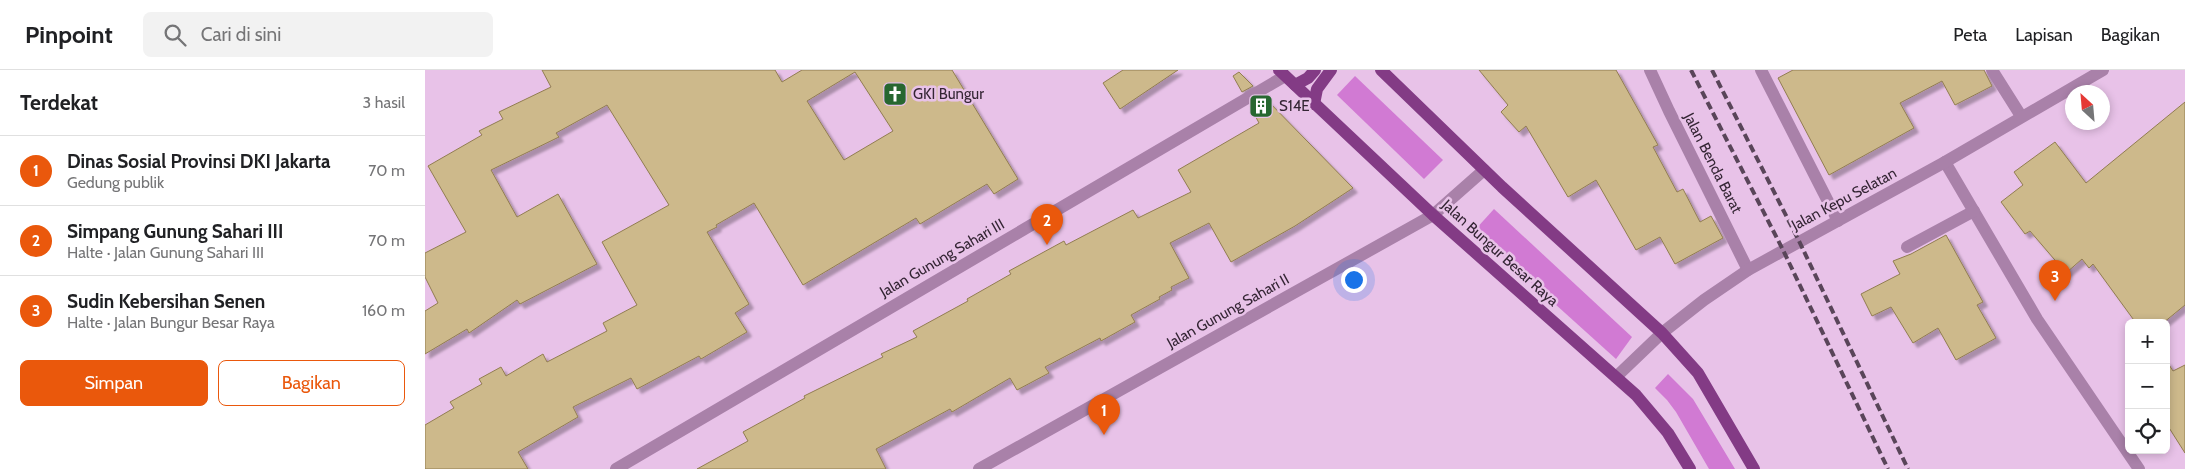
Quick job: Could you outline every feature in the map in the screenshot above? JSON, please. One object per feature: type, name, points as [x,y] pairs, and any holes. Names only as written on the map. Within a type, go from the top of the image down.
[{"type":"main road","points":[[1295,85],[1308,78],[1315,70]]},
{"type":"main road","points":[[1314,104],[1317,89],[1331,70]]},
{"type":"main road","points":[[1381,70],[1484,170],[1662,333],[1698,373],[1754,469]]},
{"type":"main road","name":"Jalan Bungur Besar Raya","points":[[1284,72],[1314,104],[1433,215],[1636,395],[1664,427],[1690,469]]},
{"type":"street","name":"Jalan Benda Barat","points":[[1650,70],[1669,112],[1749,270]]},
{"type":"street","points":[[1761,70],[1838,221]]},
{"type":"street","points":[[1993,70],[2021,116]]},
{"type":"street","name":"Jalan Kepu Selatan","points":[[1616,378],[1662,333],[1704,300],[1749,270],[1945,162],[2021,116],[2103,70]]},
{"type":"street","name":"Jalan Gunung Sahari III","points":[[616,469],[1284,72]]},
{"type":"street","points":[[1945,162],[2037,319],[2139,469]]},
{"type":"street","name":"Jalan Gunung Sahari II","points":[[979,469],[1433,215],[1484,170]]},
{"type":"street","points":[[1907,247],[1974,211]]},
{"type":"shaded area","points":[[1355,76],[1443,160],[1424,179],[1337,95]]},
{"type":"shaded area","points":[[1494,209],[1632,337],[1616,359],[1474,231]]},
{"type":"shaded area","points":[[1668,374],[1693,399],[1735,469],[1709,469],[1676,412],[1655,388]]},
{"type":"building","points":[[542,70],[775,70],[782,82],[802,70],[952,70],[1018,179],[994,194],[987,184],[920,224],[916,218],[803,285],[754,203],[707,232],[749,304],[735,313],[747,332],[701,359],[699,356],[637,389],[631,378],[573,407],[578,417],[518,452],[528,469],[425,469],[425,425],[454,408],[450,402],[482,384],[479,379],[501,367],[506,376],[543,354],[547,362],[607,331],[603,323],[637,305],[602,242],[669,205],[607,105],[556,133],[559,137],[491,170],[517,217],[558,194],[597,264],[520,304],[517,300],[469,333],[467,329],[425,354],[425,311],[438,303],[425,277],[425,253],[466,232],[428,166],[482,135],[479,131],[503,119],[499,112],[551,87]],"holes":[[[855,72],[893,131],[844,160],[807,101]]]},
{"type":"building","points":[[1123,70],[1178,70],[1120,109],[1103,83]]},
{"type":"building","points":[[1479,70],[1616,70],[1658,145],[1653,147],[1677,192],[1683,189],[1700,222],[1711,216],[1723,238],[1675,264],[1660,237],[1636,250],[1596,180],[1568,197],[1526,126],[1519,132],[1501,112],[1508,105]]},
{"type":"building","points":[[1793,70],[1984,70],[1992,86],[1955,105],[1942,81],[1900,103],[1914,128],[1829,175],[1778,78]]},
{"type":"building","points":[[1239,72],[1253,86],[1242,92],[1233,76]]},
{"type":"building","points":[[1264,97],[1353,188],[1295,226],[1231,262],[1209,223],[1170,243],[1189,278],[1171,287],[1172,290],[1159,297],[1160,299],[1131,315],[1135,322],[1101,341],[1100,338],[1045,367],[1049,373],[1017,390],[1010,378],[952,412],[950,409],[876,449],[886,469],[697,469],[748,441],[743,432],[805,398],[804,396],[883,357],[881,354],[917,337],[913,331],[968,301],[967,299],[1011,274],[1009,271],[1064,241],[1066,245],[1133,210],[1138,218],[1191,192],[1178,170],[1259,123],[1250,106]]},
{"type":"building","points":[[2185,102],[2185,305],[2168,319],[2133,319],[2093,264],[2089,268],[2082,259],[2066,273],[2030,231],[2025,234],[2001,202],[2023,185],[2014,172],[2055,142],[2086,183]]},
{"type":"building","points":[[1946,235],[1983,302],[1977,305],[1996,338],[1956,360],[1938,328],[1913,343],[1891,307],[1872,316],[1861,294],[1900,274],[1893,261],[1911,254]]},
{"type":"building","points":[[2185,365],[2185,453],[2170,429],[2170,366],[2173,371]]},
{"type":"railway","points":[[1691,70],[1783,250],[1888,469]]},
{"type":"railway","points":[[1712,70],[1799,241],[1908,469]]},
{"type":"place","name":"GKI Bungur","points":[[895,94]]},
{"type":"place","name":"S14E","points":[[1261,106]]},
{"type":"place","name":"Simpang Gunung Sahari III","points":[[1047,245]]},
{"type":"place","name":"Sudin Kebersihan Senen","points":[[2055,301]]},
{"type":"place","name":"Dinas Sosial Provinsi DKI Jakarta","points":[[1104,435]]}]
